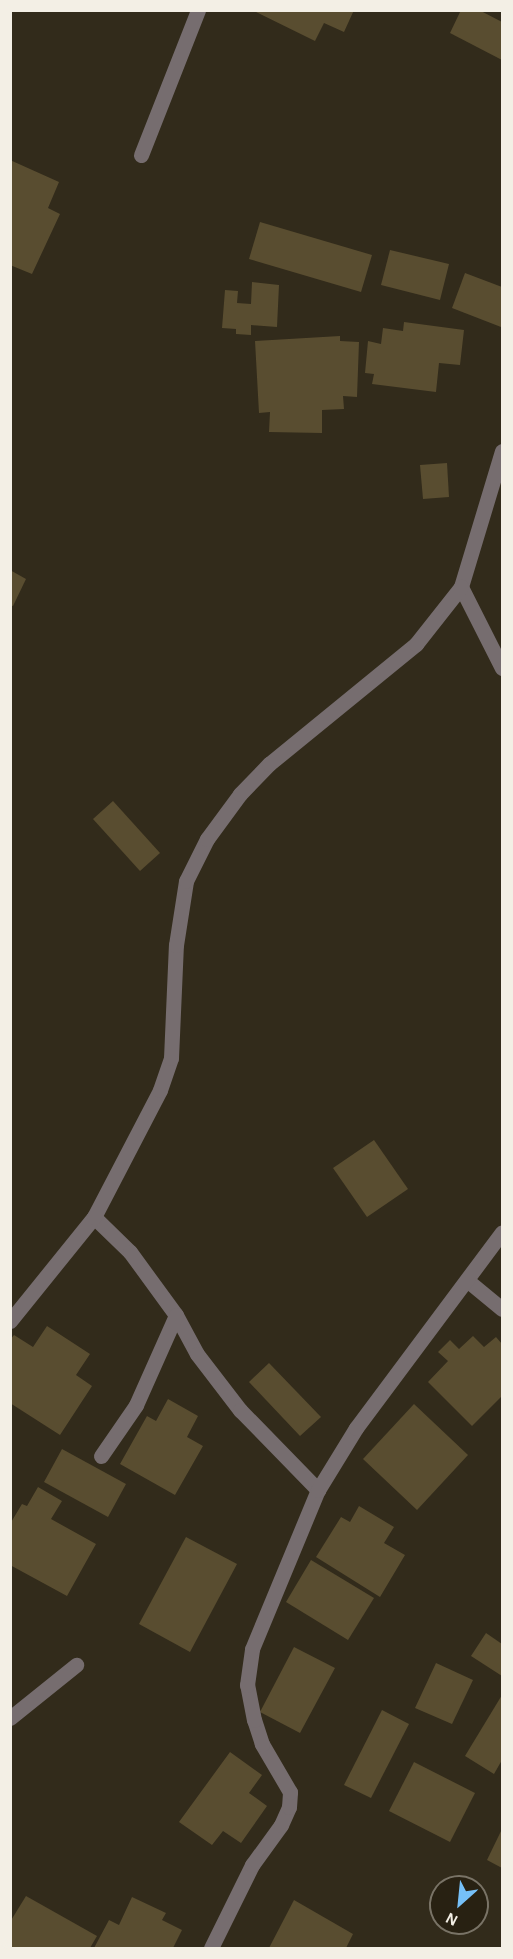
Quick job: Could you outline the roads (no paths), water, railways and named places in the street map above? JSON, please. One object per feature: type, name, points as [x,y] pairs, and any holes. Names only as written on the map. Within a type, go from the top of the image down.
[{"type":"street","points":[[141,155],[198,10]]},
{"type":"street","points":[[10,1321],[94,1217],[160,1090],[171,1058],[176,945],[186,881],[207,839],[240,794],[269,764],[416,644],[461,587],[502,451]]},
{"type":"street","points":[[461,587],[502,668]]},
{"type":"street","points":[[94,1217],[130,1252],[176,1314],[197,1354],[240,1410],[318,1490]]},
{"type":"street","points":[[211,1948],[252,1865],[281,1826],[290,1807],[290,1792],[262,1744],[247,1685],[252,1649],[318,1490],[356,1428],[468,1281],[502,1232]]},
{"type":"street","points":[[468,1281],[502,1309]]},
{"type":"street","points":[[101,1456],[136,1404],[176,1314]]},
{"type":"street","points":[[10,1718],[76,1665]]}]
